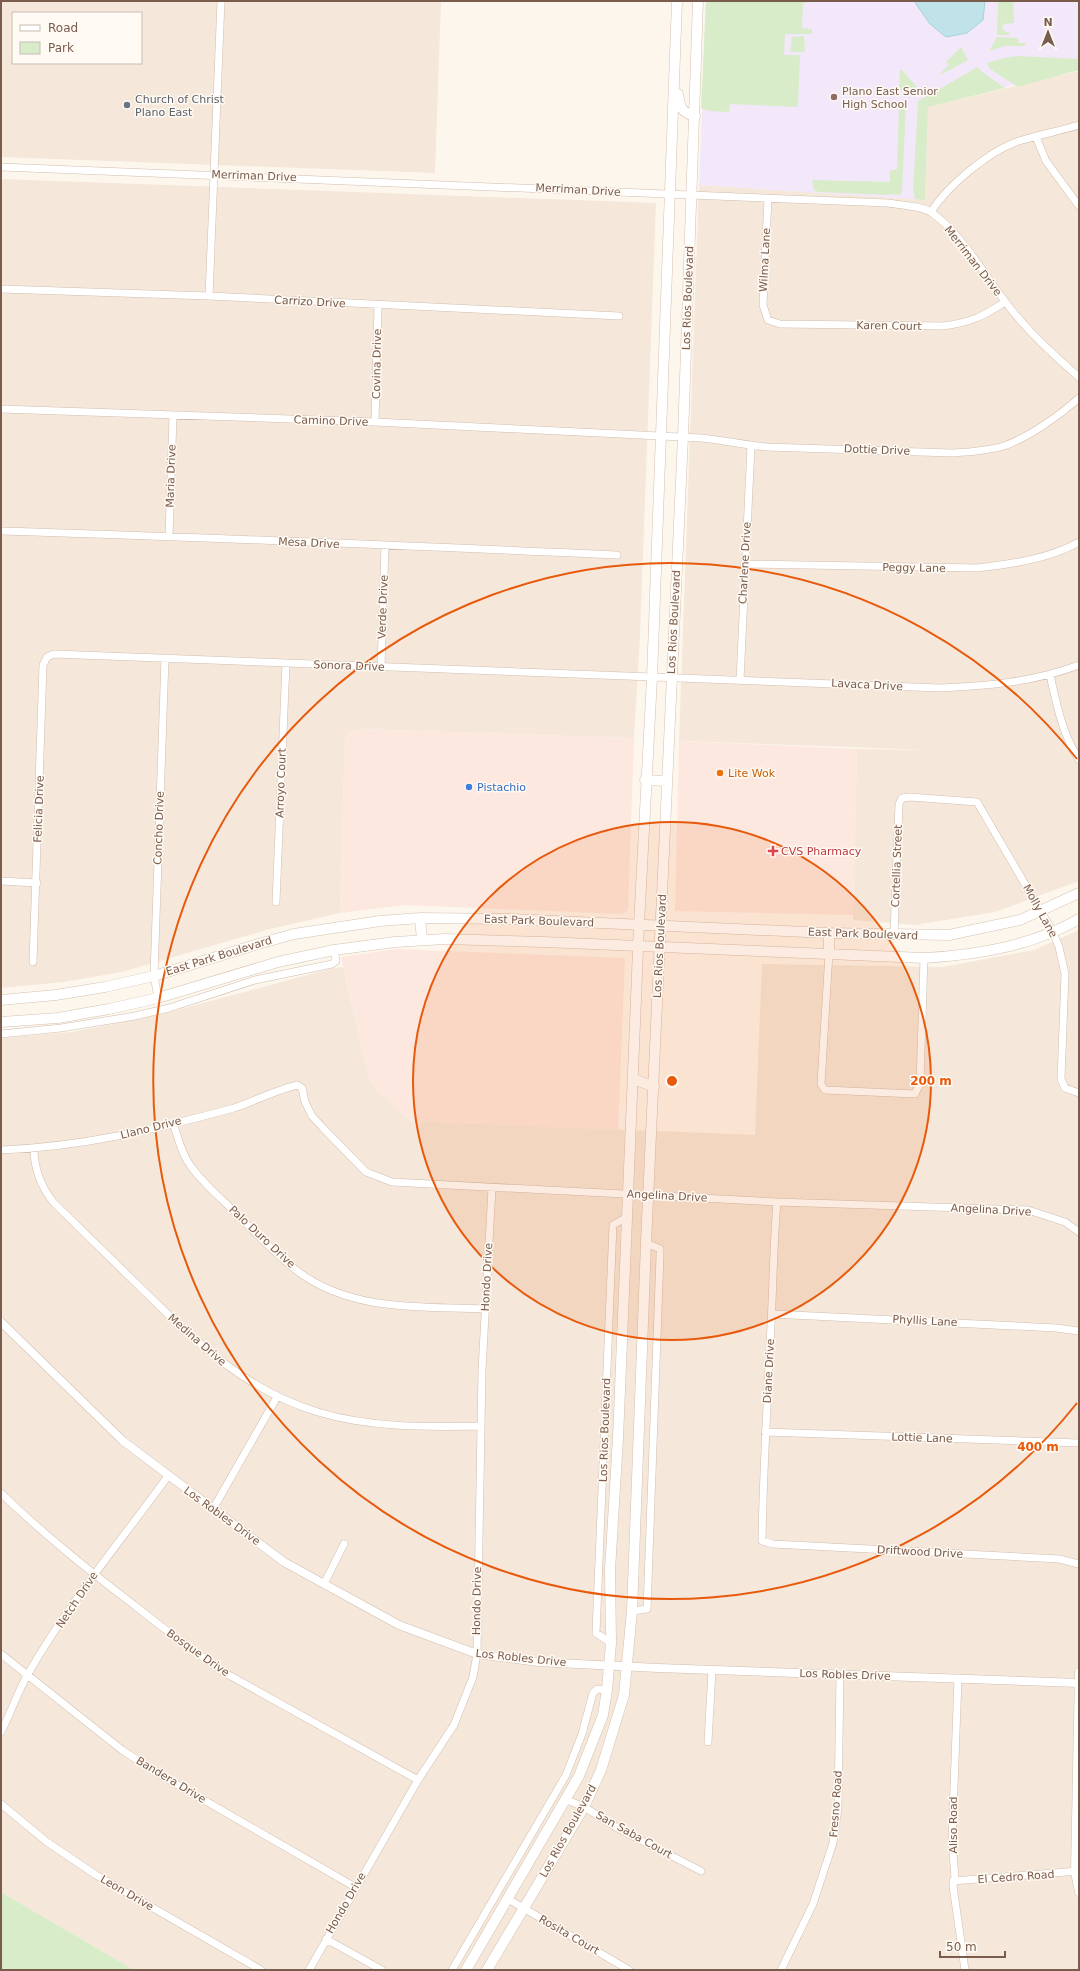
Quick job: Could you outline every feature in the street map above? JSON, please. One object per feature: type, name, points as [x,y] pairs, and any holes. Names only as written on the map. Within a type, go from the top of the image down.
[{"type":"main road","name":"Los Rios Boulevard","points":[[466,1970],[567,1800],[591,1749],[603,1715],[608,1690],[611,1644],[610,1570],[618,1438],[638,946],[652,678],[676,62],[677,1]]},
{"type":"main road","name":"Los Rios Boulevard","points":[[487,1970],[584,1807],[601,1770],[611,1740],[624,1695],[628,1666],[632,1611],[646,1243],[662,926],[667,781],[683,437],[698,1]]},
{"type":"main road","points":[[676,62],[680,106],[685,113],[695,116]]},
{"type":"main road","points":[[646,780],[667,781]]},
{"type":"main road","name":"East Park Boulevard","points":[[1,1000],[56,995],[106,987],[154,976],[255,944],[294,934],[380,921],[420,918],[510,919],[829,933],[949,935],[1020,920],[1041,912],[1079,893]]},
{"type":"main road","points":[[420,918],[422,940]]},
{"type":"main road","name":"East Park Boulevard","points":[[1,1022],[58,1018],[158,998],[270,964],[334,950],[395,942],[422,940],[544,942],[924,958],[960,956],[996,950],[1053,932],[1079,919]]},
{"type":"main road","points":[[829,933],[829,954]]},
{"type":"main road","points":[[633,1083],[654,1087]]},
{"type":"street","points":[[209,296],[221,1]]},
{"type":"street","points":[[931,212],[939,199],[977,164],[1018,141],[1079,126]]},
{"type":"street","points":[[1036,137],[1046,161],[1079,206]]},
{"type":"street","name":"Merriman Drive","points":[[1,167],[215,174],[888,202],[931,212],[950,229],[1005,302],[1049,351],[1079,377]]},
{"type":"street","name":"Wilma Lane","points":[[768,198],[763,305],[768,320]]},
{"type":"street","name":"Carrizo Drive","points":[[1,289],[209,296],[619,316]]},
{"type":"street","name":"Karen Court","points":[[768,320],[780,324],[944,326],[965,323],[981,317],[1005,302]]},
{"type":"street","name":"Covina Drive","points":[[375,422],[378,305]]},
{"type":"street","name":"Dottie Drive","points":[[661,436],[726,440],[751,446],[952,453],[978,451],[1004,446],[1025,435],[1049,422],[1079,398]]},
{"type":"street","name":"Camino Drive","points":[[1,409],[375,422],[661,436]]},
{"type":"street","name":"Maria Drive","points":[[169,536],[173,416]]},
{"type":"street","name":"Charlene Drive","points":[[740,680],[744,564],[751,446]]},
{"type":"street","name":"Mesa Drive","points":[[1,531],[169,536],[617,555]]},
{"type":"street","name":"Peggy Lane","points":[[744,564],[977,568],[1010,564],[1043,556],[1079,542]]},
{"type":"street","name":"Verde Drive","points":[[381,667],[385,546]]},
{"type":"street","name":"Sonora Drive","points":[[47,657],[54,654],[652,678]]},
{"type":"street","name":"Felicia Drive","points":[[33,962],[37,883],[43,665],[47,657]]},
{"type":"street","name":"Concho Drive","points":[[158,998],[154,976],[165,658]]},
{"type":"street","name":"Arroyo Court","points":[[276,902],[286,663]]},
{"type":"street","name":"Lavaca Drive","points":[[652,678],[940,688],[979,686],[1050,675],[1079,665]]},
{"type":"street","points":[[1050,675],[1063,730],[1068,743],[1079,760]]},
{"type":"street","name":"Cortellia Street","points":[[894,935],[899,804],[902,798],[910,797],[977,802]]},
{"type":"street","name":"Molly Lane","points":[[977,802],[1053,932],[1062,958],[1065,974],[1061,1079],[1065,1088],[1079,1093]]},
{"type":"street","points":[[1,881],[37,883]]},
{"type":"street","points":[[1,1034],[103,1022],[169,1008],[255,980],[332,964],[336,961],[334,950]]},
{"type":"street","points":[[829,954],[821,1084],[825,1090],[915,1094],[920,1082],[924,958]]},
{"type":"street","name":"Angelina Drive","points":[[297,1085],[302,1088],[305,1102],[312,1116],[366,1172],[392,1182],[777,1202],[1028,1210],[1065,1222],[1079,1232]]},
{"type":"street","name":"Llano Drive","points":[[1,1150],[88,1142],[144,1132],[235,1107],[297,1085]]},
{"type":"street","name":"Palo Duro Drive","points":[[173,1123],[189,1165],[281,1258],[325,1288],[349,1297],[374,1303],[484,1308]]},
{"type":"street","name":"Medina Drive","points":[[34,1148],[34,1159],[45,1192],[54,1203],[194,1339],[219,1361],[277,1397],[317,1412],[349,1420],[441,1426],[480,1426]]},
{"type":"street","name":"Hondo Drive","points":[[309,1970],[355,1887],[418,1780],[454,1725],[473,1677],[477,1654],[480,1426],[484,1308],[492,1188]]},
{"type":"street","name":"Diane Drive","points":[[762,1541],[765,1432],[772,1314],[772,1259],[777,1202]]},
{"type":"street","name":"Los Rios Boulevard","points":[[611,1644],[596,1633],[613,1224],[627,1217]]},
{"type":"street","points":[[632,1611],[647,1609],[655,1420],[660,1248],[646,1243]]},
{"type":"street","name":"Phyllis Lane","points":[[772,1314],[1056,1328],[1079,1331]]},
{"type":"street","name":"Los Robles Drive","points":[[1,1322],[123,1441],[284,1562],[398,1625],[477,1654],[538,1662],[712,1670],[1078,1683]]},
{"type":"street","points":[[213,1509],[277,1397]]},
{"type":"street","name":"Lottie Lane","points":[[765,1432],[1079,1443]]},
{"type":"street","name":"Netch Drive","points":[[1,1732],[28,1675],[94,1574],[168,1476]]},
{"type":"street","name":"Bosque Drive","points":[[1,1493],[30,1522],[94,1574],[199,1655],[227,1674],[418,1780]]},
{"type":"street","name":"Driftwood Drive","points":[[762,1541],[773,1544],[1059,1559],[1079,1564]]},
{"type":"street","points":[[324,1584],[344,1544]]},
{"type":"street","name":"Bandera Drive","points":[[1,1654],[122,1750],[157,1773],[355,1887]]},
{"type":"street","points":[[708,1742],[712,1670]]},
{"type":"street","points":[[1079,1672],[1077,1872],[1079,1892]]},
{"type":"street","name":"Fresno Road","points":[[781,1970],[814,1904],[833,1844],[838,1808],[840,1674]]},
{"type":"street","name":"Aliso Road","points":[[958,1679],[952,1841],[955,1878],[953,1881],[965,1970]]},
{"type":"street","points":[[452,1970],[566,1775],[582,1734],[593,1693],[597,1689],[608,1690]]},
{"type":"street","name":"San Saba Court","points":[[567,1800],[584,1807],[621,1830],[701,1871]]},
{"type":"street","name":"Leon Drive","points":[[1,1804],[47,1842],[96,1875],[261,1970]]},
{"type":"street","name":"El Cedro Road","points":[[953,1881],[1077,1872]]},
{"type":"street","name":"Rosita Court","points":[[508,1899],[629,1970]]},
{"type":"street","points":[[326,1939],[382,1970]]},
{"type":"shaded area","points":[[1,1],[441,1],[435,173],[1,157]]},
{"type":"shaded area","name":"Plano East Senior High School","points":[[706,1],[1079,1],[1079,69],[928,107],[925,200],[699,185]]},
{"type":"shaded area","points":[[1079,71],[1079,881],[995,912],[915,925],[853,920],[857,749],[931,750],[679,741],[699,185],[925,199],[928,107]]},
{"type":"shaded area","points":[[1,179],[656,203],[640,636],[634,738],[359,729],[348,733],[345,739],[340,913],[270,929],[122,972],[63,982],[1,988]]},
{"type":"shaded area","points":[[359,729],[634,738],[628,910],[622,914],[404,905],[340,913],[345,739],[348,733]]},
{"type":"shaded area","points":[[679,741],[857,749],[853,915],[675,911]]},
{"type":"shaded area","points":[[1079,930],[1079,1970],[134,1970],[1,1892],[1,1038],[72,1032],[163,1014],[333,968],[343,967],[371,1084],[410,1121],[755,1135],[762,964],[942,967],[1034,950]]},
{"type":"shaded area","points":[[396,949],[625,958],[618,1130],[410,1121],[371,1084],[341,957]]},
{"type":"green space","points":[[706,1],[814,1],[803,3],[802,28],[812,29],[812,34],[785,34],[784,55],[800,55],[798,107],[730,104],[729,112],[709,111],[701,108]]},
{"type":"green space","points":[[998,1],[1013,1],[1014,23],[1004,24],[1002,27],[1004,31],[1010,33],[1008,35],[997,35]]},
{"type":"green space","points":[[804,36],[805,52],[790,52],[792,37]]},
{"type":"green space","points":[[997,37],[1018,38],[1018,43],[1026,43],[1024,46],[1005,46],[989,51]]},
{"type":"green space","points":[[961,47],[968,60],[938,76],[949,65],[946,62]]},
{"type":"green space","points":[[1018,56],[1079,59],[1079,70],[1018,87],[990,69],[987,63]]},
{"type":"green space","points":[[978,67],[981,71],[1005,88],[928,107],[925,200],[915,199],[913,190],[918,101]]},
{"type":"green space","points":[[900,70],[902,70],[917,87],[899,91]]},
{"type":"green space","points":[[892,102],[905,102],[906,104],[902,192],[900,195],[819,192],[814,190],[812,180],[890,182],[890,171],[897,169],[899,105],[893,105]]},
{"type":"green space","points":[[1,1892],[134,1970],[1,1970]]},
{"type":"water","points":[[914,1],[985,1],[983,20],[967,33],[946,37],[930,24]]},
{"type":"place","name":"Plano East Senior High School","points":[[834,97]]},
{"type":"place","name":"Church of Christ Plano East","points":[[127,105]]},
{"type":"place","name":"Lite Wok","points":[[720,773]]},
{"type":"place","name":"Pistachio","points":[[469,787]]},
{"type":"place","name":"CVS Pharmacy","points":[[773,851]]}]
